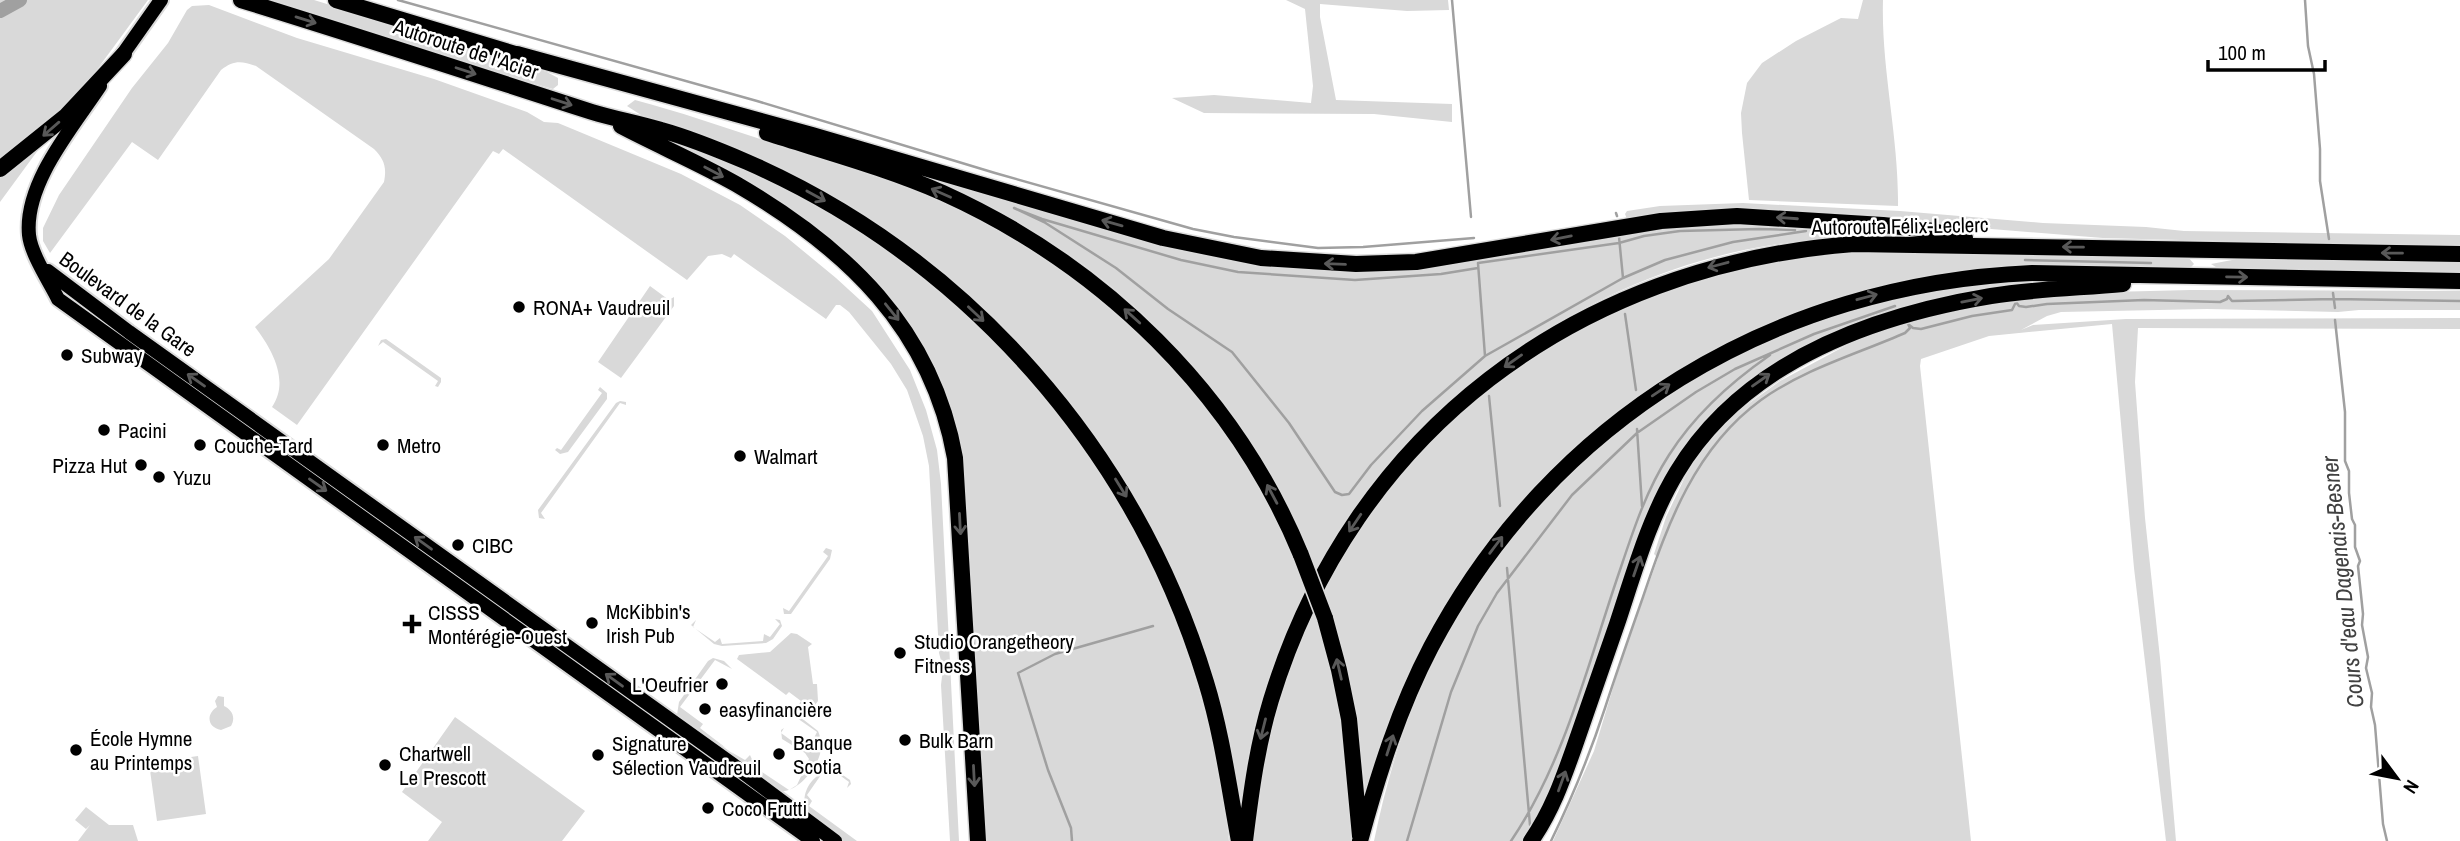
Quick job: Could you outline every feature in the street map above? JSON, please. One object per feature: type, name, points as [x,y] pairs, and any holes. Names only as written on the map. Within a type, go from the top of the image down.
[{"type":"highway","name":"Autoroute de l'Acier","points":[[241,0],[597,113]]},
{"type":"highway","name":"Autoroute de l'Acier","points":[[336,0],[516,54]]},
{"type":"highway","points":[[0,169],[54,127],[124,54]]},
{"type":"highway","points":[[516,54],[812,135],[1163,238],[1261,258],[1356,264],[1416,262],[1661,221],[1737,216],[1813,219],[1928,230],[2005,246]]},
{"type":"highway","points":[[516,54],[898,175],[978,210],[1047,249],[1085,276],[1131,315],[1199,386],[1230,426],[1282,512],[1301,555],[1325,618],[1339,670],[1349,719],[1361,840]]},
{"type":"highway","points":[[597,113],[736,184],[814,237],[881,298],[904,328],[925,363],[944,409],[955,458],[978,841]]},
{"type":"highway","points":[[597,113],[713,148],[778,176],[831,204],[883,238],[942,283],[1030,367],[1066,410],[1105,464],[1138,518],[1170,584],[1212,701],[1229,777],[1239,841]]},
{"type":"highway","name":"Autoroute Félix-Leclerc","points":[[1245,841],[1255,764],[1270,702],[1295,633],[1326,569],[1364,509],[1438,423],[1494,375],[1563,329],[1608,305],[1669,280],[1733,261],[1791,250],[1854,244],[2460,254]]},
{"type":"highway","points":[[1361,840],[1390,744],[1411,690],[1441,629],[1478,570],[1521,513],[1567,464],[1627,414],[1670,384],[1715,358],[1792,321],[1843,304],[1903,288],[1966,278],[2032,273],[2460,281]]},
{"type":"highway","points":[[1531,841],[1559,790],[1661,501],[1700,438],[1717,418],[1747,391],[1776,370],[1838,340],[1888,321],[1932,309],[2019,293],[2202,276]]},
{"type":"main road","points":[[42,266],[29,237],[31,207],[40,182],[63,141],[161,0]]},
{"type":"main road","name":"Boulevard de la Gare","points":[[42,266],[58,299],[813,841]]},
{"type":"main road","name":"Boulevard de la Gare","points":[[42,266],[129,332],[835,841]]},
{"type":"shaded area","points":[[0,0],[148,0],[0,202]]},
{"type":"shaded area","points":[[262,0],[314,0],[547,72],[558,78],[558,85],[553,89],[532,83]]},
{"type":"shaded area","points":[[1286,0],[1448,0],[1449,10],[1407,11],[1320,4],[1320,17],[1336,100],[1452,104],[1452,122],[1374,114],[1204,113],[1172,98],[1214,95],[1311,103],[1313,86],[1305,9]]},
{"type":"shaded area","points":[[1863,0],[1883,0],[1898,206],[1749,200],[1741,113],[1747,83],[1762,63],[1796,41],[1841,18],[1858,19]]},
{"type":"shaded area","points":[[209,5],[297,38],[434,79],[527,112],[544,122],[558,123],[681,174],[740,205],[785,236],[872,311],[910,370],[926,410],[937,450],[959,841],[950,841],[941,685],[943,668],[939,653],[929,466],[923,436],[907,390],[891,364],[849,312],[840,305],[836,305],[826,319],[734,254],[731,258],[722,254],[708,256],[687,280],[503,149],[499,154],[493,151],[297,425],[272,407],[279,387],[277,366],[255,327],[329,259],[384,182],[385,168],[374,149],[256,66],[242,62],[230,64],[221,70],[158,160],[132,142],[50,253],[43,241],[43,228],[59,195],[132,88],[168,43],[187,10],[192,6]]},
{"type":"shaded area","points":[[635,100],[888,178],[943,200],[988,223],[1071,277],[1110,307],[1181,376],[1213,414],[1252,471],[1278,520],[1308,588],[1284,639],[1264,692],[1250,747],[1242,802],[1239,802],[1207,663],[1178,585],[1141,510],[1097,439],[1046,373],[989,313],[925,258],[857,211],[767,162],[641,115],[627,106]]},
{"type":"shaded area","points":[[665,139],[778,185],[881,245],[972,319],[1052,406],[1118,502],[1170,608],[1208,722],[1229,841],[984,841],[949,404],[935,369],[902,315],[871,279],[665,143]]},
{"type":"shaded area","points":[[888,161],[942,179],[1325,269],[1752,219],[1910,233],[1909,236],[1840,238],[1772,245],[1701,261],[1633,285],[1568,317],[1507,357],[1451,403],[1400,454],[1355,511],[1317,572],[1270,474],[1208,384],[1172,343],[1090,270],[1045,239],[968,197]]},
{"type":"shaded area","points":[[1743,203],[2184,231],[2460,235],[2460,247],[2103,238],[1906,222],[1627,219],[1625,214],[1627,211],[1660,206]]},
{"type":"shaded area","points":[[1851,250],[2188,257],[2194,264],[2189,269],[1946,275],[1887,286],[1782,319],[1713,352],[1674,375],[1472,568],[1429,638],[1366,798],[1352,692],[1340,640],[1323,588],[1355,533],[1422,448],[1469,403],[1523,362],[1621,306],[1750,264]]},
{"type":"shaded area","points":[[2248,257],[2460,261],[2460,276],[2219,269],[2211,264]]},
{"type":"shaded area","points":[[2023,282],[2046,283],[1996,290],[1772,366],[1723,404],[1696,433],[1569,745],[1537,820],[1523,841],[1374,841],[1403,734],[1416,699],[1450,630],[1491,566],[1540,507],[1594,453],[1654,406],[1719,365],[1789,332],[1861,307],[1901,297]]},
{"type":"shaded area","points":[[650,286],[669,300],[674,297],[674,306],[621,378],[598,362]]},
{"type":"shaded area","points":[[2190,290],[2460,291],[2460,310],[2338,312],[2207,309],[2061,312],[2021,330],[2033,325],[2126,319],[2460,318],[2460,329],[2138,328],[2135,382],[2145,518],[2176,841],[2166,841],[2134,568],[2112,324],[1989,336],[1921,359],[1971,841],[1553,841],[1594,751],[1622,658],[1658,558],[1654,554],[1666,517],[1700,452],[1737,412],[1780,381],[1860,338],[1924,316],[2013,298]]},
{"type":"shaded area","points":[[386,339],[441,378],[438,387],[435,386],[438,381],[383,342],[378,346],[381,340]]},
{"type":"shaded area","points":[[600,387],[607,393],[607,399],[568,452],[560,454],[555,450],[561,450],[602,393],[598,390]]},
{"type":"shaded area","points":[[620,401],[626,402],[626,405],[620,403],[541,513],[545,519],[539,518],[538,510]]},
{"type":"shaded area","points":[[826,548],[832,550],[830,559],[791,614],[784,614],[783,608],[789,611],[828,556],[823,552]]},
{"type":"shaded area","points":[[1314,606],[1331,663],[1342,722],[1349,782],[1351,841],[1253,841],[1259,785],[1270,729]]},
{"type":"shaded area","points":[[775,619],[780,620],[782,626],[773,639],[766,643],[722,646],[714,644],[695,629],[715,642],[720,638],[722,644],[763,641],[764,634],[770,637],[780,624]]},
{"type":"shaded area","points":[[791,633],[812,644],[808,647],[813,684],[817,684],[818,701],[812,709],[799,704],[801,701],[789,692],[786,695],[737,659],[739,655],[770,652]]},
{"type":"shaded area","points":[[713,658],[724,661],[732,669],[715,660],[680,707],[703,724],[700,728],[726,748],[695,730],[677,715],[679,702],[708,661]]},
{"type":"shaded area","points":[[218,696],[224,697],[224,706],[233,717],[231,726],[221,730],[213,726],[210,720],[211,713],[217,707],[215,701]]},
{"type":"shaded area","points":[[795,713],[818,731],[821,748],[818,760],[804,780],[797,785],[809,759],[805,753],[782,739],[781,733],[807,752],[819,743],[814,738],[817,732],[794,716],[790,718]]},
{"type":"shaded area","points":[[455,717],[585,811],[562,841],[428,841],[442,822],[402,792]]},
{"type":"shaded area","points":[[731,752],[745,760],[750,755],[756,768],[789,790],[777,791],[750,771]]},
{"type":"shaded area","points":[[198,756],[206,814],[157,821],[149,763]]},
{"type":"shaded area","points":[[829,770],[834,771],[829,776],[823,772]]},
{"type":"shaded area","points":[[834,771],[850,780],[851,784],[847,788],[849,782]]},
{"type":"shaded area","points":[[823,773],[807,795],[812,801],[809,806],[857,841],[842,841],[808,813],[805,800],[808,787]]},
{"type":"shaded area","points":[[86,807],[109,825],[133,825],[138,841],[78,841],[90,825],[86,829],[75,820]]},
{"type":"waterway","points":[[0,11],[20,0]]},
{"type":"waterway","points":[[398,0],[757,101],[1193,229],[1318,248],[1474,238]]},
{"type":"waterway","points":[[1452,0],[1471,217]]},
{"type":"waterway","points":[[2305,0],[2308,46],[2314,74],[2320,181],[2329,239]]},
{"type":"waterway","points":[[1478,268],[1441,274],[1355,280],[1238,272],[1181,260],[1042,219],[1014,208],[1044,222],[1116,268],[1168,309],[1232,352],[1289,423],[1335,492],[1342,495],[1349,494],[1371,465],[1422,411],[1485,356],[1623,278],[1665,260],[1733,242],[1806,231]]},
{"type":"waterway","points":[[1485,356],[1478,263],[1619,243],[1680,231],[1795,230]]},
{"type":"waterway","points":[[1619,237],[1623,278]]},
{"type":"waterway","points":[[2025,260],[2151,263]]},
{"type":"waterway","points":[[2333,293],[2335,308]]},
{"type":"waterway","points":[[1551,841],[1587,759],[1653,569],[1687,489],[1701,464],[1738,419],[1778,389],[1813,371],[1905,333],[1910,328],[1908,324],[1921,329],[1972,316],[2012,310],[2016,302],[2019,306],[2026,307],[2144,300],[2220,302],[2228,296],[2232,301],[2460,301]]},
{"type":"waterway","points":[[1407,841],[1451,692],[1478,626],[1497,593],[1572,495],[1637,433],[1735,369],[1814,334],[1895,306]]},
{"type":"waterway","points":[[1625,314],[1636,390]]},
{"type":"waterway","name":"Cours d'eau Dagenais-Besner","points":[[2335,320],[2345,412],[2345,461],[2349,471],[2355,547],[2360,561],[2358,566],[2362,625],[2368,657],[2366,668],[2372,693],[2371,707],[2387,841]]},
{"type":"waterway","points":[[1511,841],[1530,810],[1562,743],[1636,523],[1661,468],[1702,412],[1741,376],[1770,355]]},
{"type":"waterway","points":[[1489,396],[1500,506]]},
{"type":"waterway","points":[[1637,429],[1642,506]]},
{"type":"waterway","points":[[1507,568],[1530,825]]},
{"type":"waterway","points":[[1072,841],[1071,828],[1048,770],[1018,673],[1055,654],[1153,626]]},
{"type":"place","name":"RONA+ Vaudreuil","points":[[519,307]]},
{"type":"place","name":"Subway","points":[[67,355]]},
{"type":"place","name":"Pacini","points":[[104,430]]},
{"type":"place","name":"Couche-Tard","points":[[200,445]]},
{"type":"place","name":"Metro","points":[[383,445]]},
{"type":"place","name":"Walmart","points":[[740,456]]},
{"type":"place","name":"Pizza Hut","points":[[141,465]]},
{"type":"place","name":"Yuzu","points":[[159,477]]},
{"type":"place","name":"CIBC","points":[[458,545]]},
{"type":"place","name":"McKibbin's Irish Pub","points":[[592,623]]},
{"type":"place","name":"CISSS Montérégie-Ouest","points":[[412,624]]},
{"type":"place","name":"Studio Orangetheory Fitness","points":[[900,653]]},
{"type":"place","name":"L'Oeufrier","points":[[722,684]]},
{"type":"place","name":"easyfinancière","points":[[705,709]]},
{"type":"place","name":"Bulk Barn","points":[[905,740]]},
{"type":"place","name":"École Hymne au Printemps","points":[[76,750]]},
{"type":"place","name":"Banque Scotia","points":[[779,754]]},
{"type":"place","name":"Signature Sélection Vaudreuil","points":[[598,755]]},
{"type":"place","name":"Chartwell Le Prescott","points":[[385,765]]},
{"type":"place","name":"Coco Frutti","points":[[708,808]]}]
